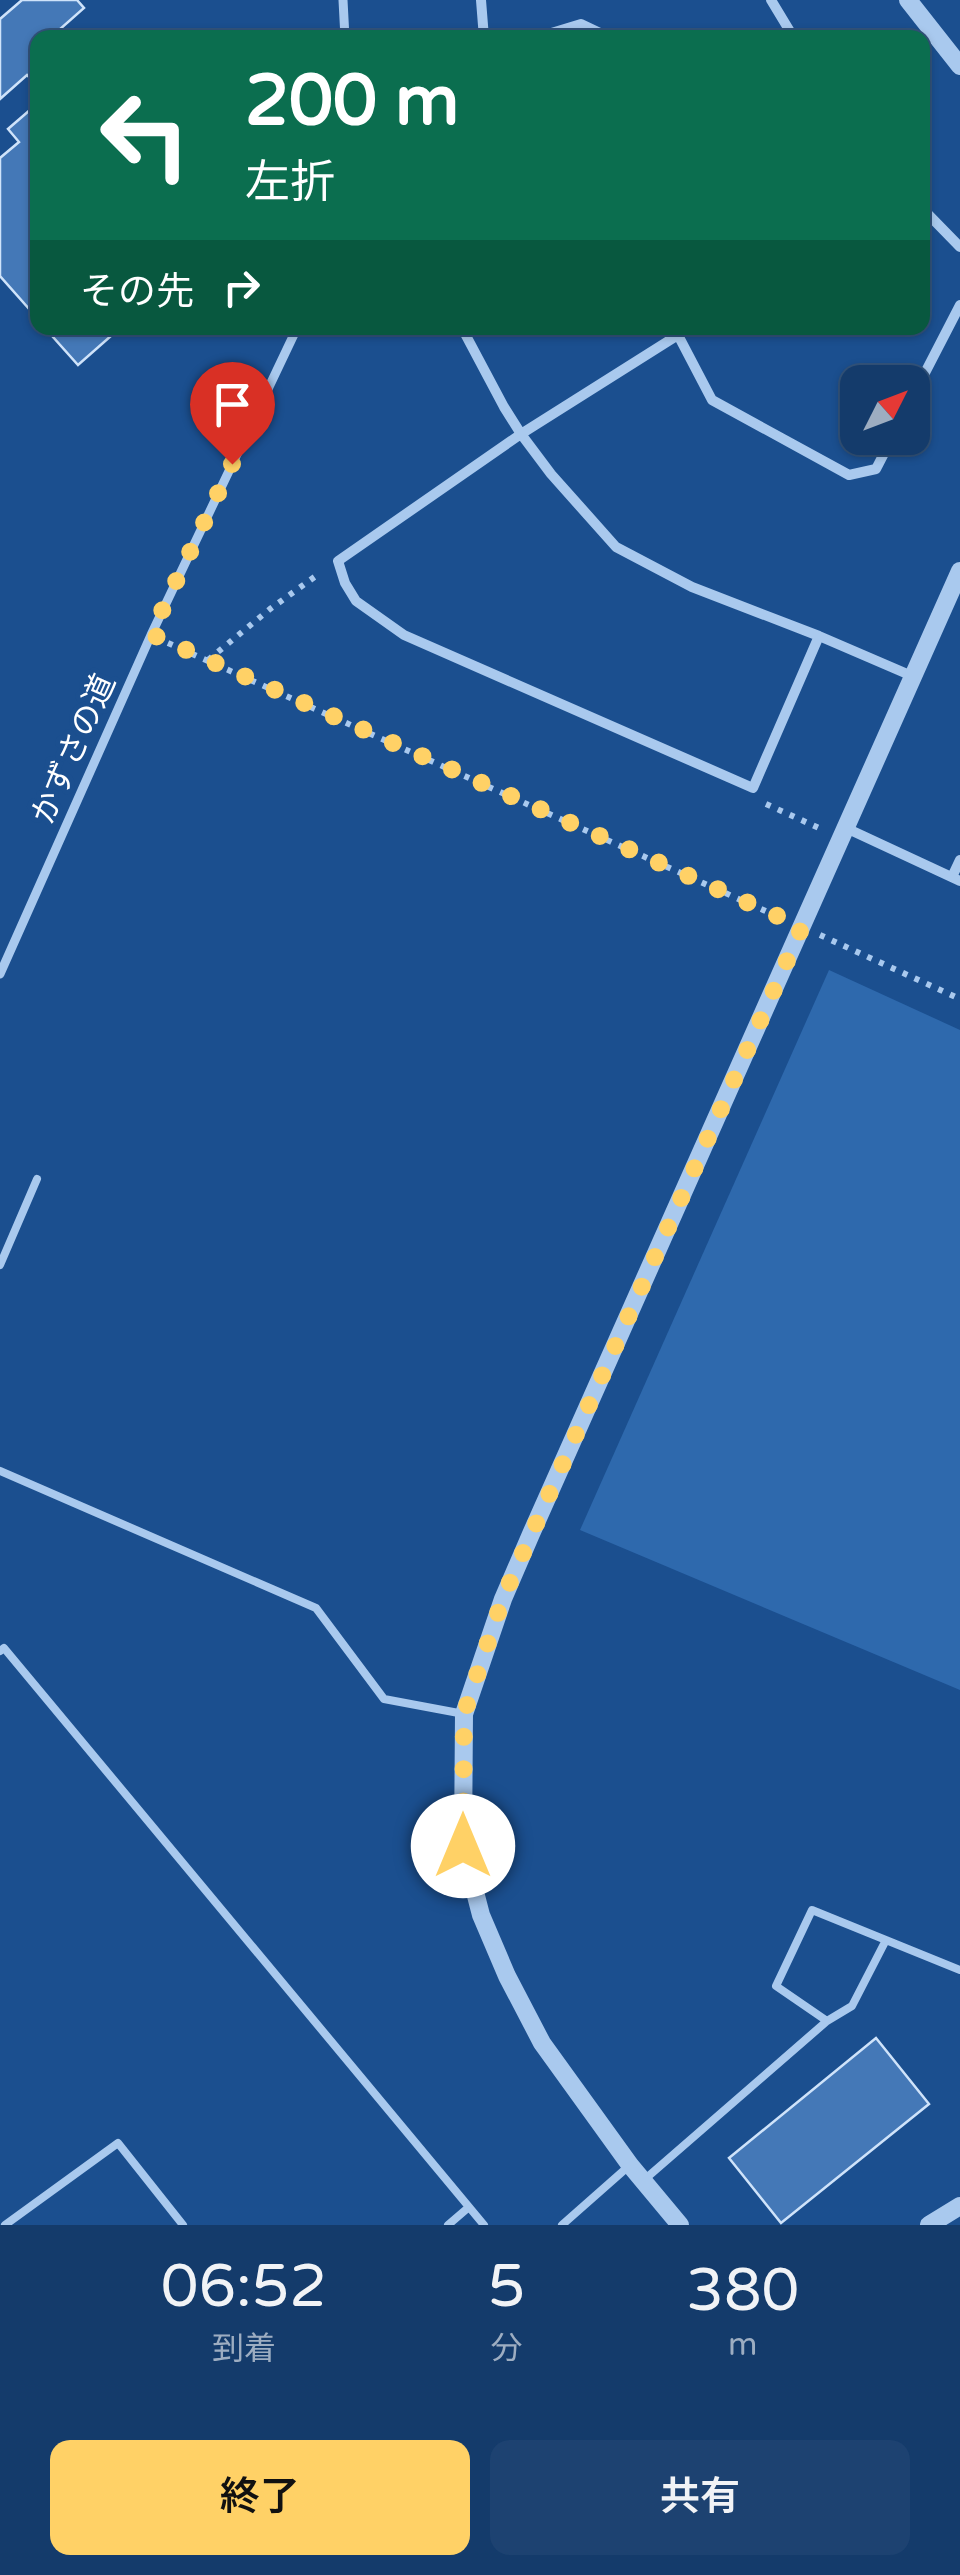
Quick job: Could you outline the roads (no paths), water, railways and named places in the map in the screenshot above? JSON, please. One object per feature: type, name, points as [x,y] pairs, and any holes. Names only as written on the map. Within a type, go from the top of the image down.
[{"type":"street","points":[[343,0],[345,30]]},
{"type":"street","points":[[481,0],[483,30]]},
{"type":"street","points":[[771,0],[788,30]]},
{"type":"street","points":[[908,0],[960,66]]},
{"type":"street","points":[[561,30],[581,24],[594,30]]},
{"type":"street","points":[[930,216],[960,247]]},
{"type":"street","points":[[929,365],[960,305]]},
{"type":"street","name":"かずさの道","points":[[0,974],[151,634],[294,335]]},
{"type":"street","points":[[466,335],[521,434],[616,547],[692,587],[912,676]]},
{"type":"street","points":[[819,636],[753,788],[404,635],[356,601],[338,560],[521,434],[678,335],[712,400],[849,474],[876,469],[883,455]]},
{"type":"street","points":[[680,2225],[630,2165],[542,2042],[480,1915],[463,1846],[464,1714],[503,1598],[960,571]]},
{"type":"street","points":[[843,833],[956,879],[960,860]]},
{"type":"street","points":[[930,2225],[960,2206]]},
{"type":"lane","points":[[0,1264],[37,1179]]},
{"type":"lane","points":[[0,1471],[316,1608],[384,1699],[464,1714]]},
{"type":"lane","points":[[0,1652],[4,1648],[484,2225]]},
{"type":"lane","points":[[828,2021],[776,1986],[812,1910],[960,1970]]},
{"type":"lane","points":[[644,2180],[828,2021],[852,2006],[886,1940]]},
{"type":"lane","points":[[6,2225],[118,2142],[183,2225]]},
{"type":"lane","points":[[562,2225],[630,2165]]},
{"type":"lane","points":[[448,2225],[469,2207]]}]
